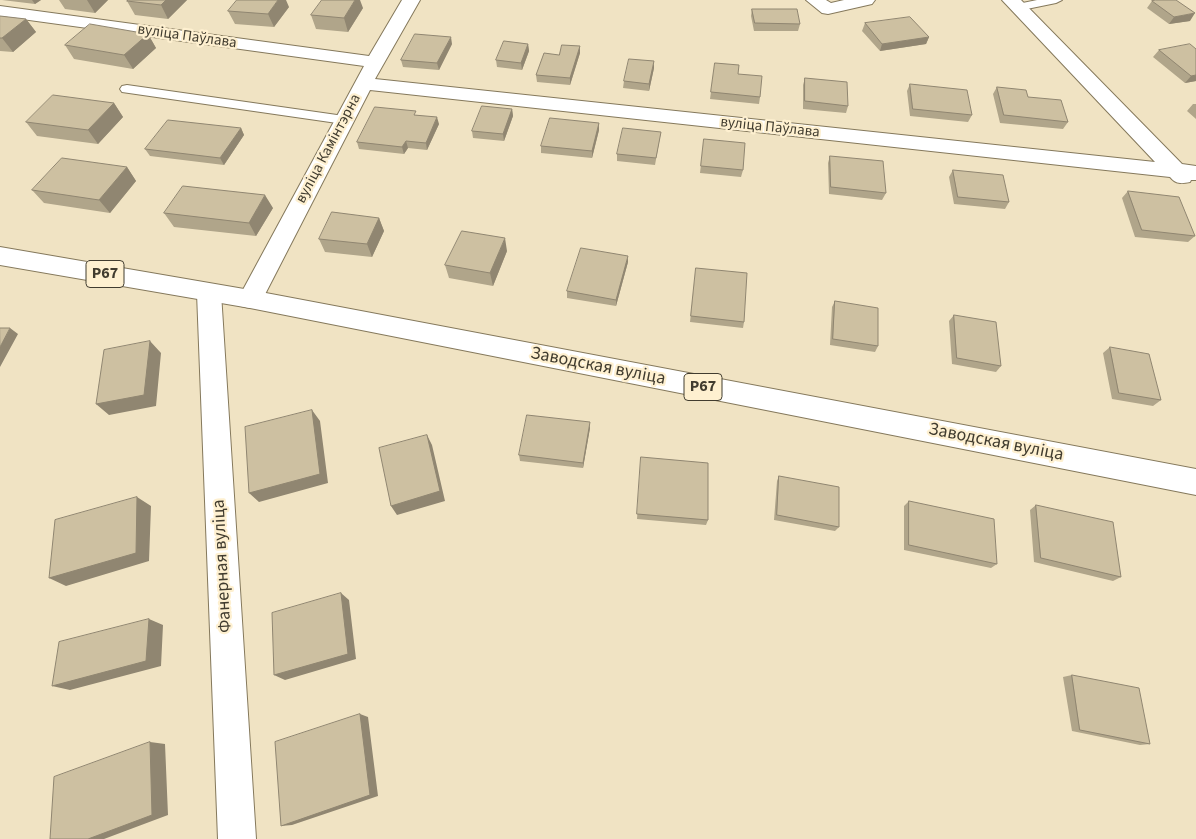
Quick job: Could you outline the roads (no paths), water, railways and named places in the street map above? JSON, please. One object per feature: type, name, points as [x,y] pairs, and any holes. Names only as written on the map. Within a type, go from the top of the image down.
[{"type":"street","name":"вуліца Камінтэрна","points":[[250,299],[375,62],[411,0]]},
{"type":"street","points":[[814,0],[828,9],[866,0]]},
{"type":"street","points":[[1014,3],[1186,172],[1196,189]]},
{"type":"street","name":"вуліца Паўлава","points":[[0,11],[375,62]]},
{"type":"street","name":"вуліца Паўлава","points":[[364,84],[1186,172]]},
{"type":"street","name":"Заводская вуліца","points":[[0,256],[250,299],[1196,482]]},
{"type":"street","name":"Фанерная вуліца","points":[[209,293],[237,839]]},
{"type":"lane","points":[[1014,3],[1056,0]]},
{"type":"lane","points":[[127,89],[344,120]]}]
